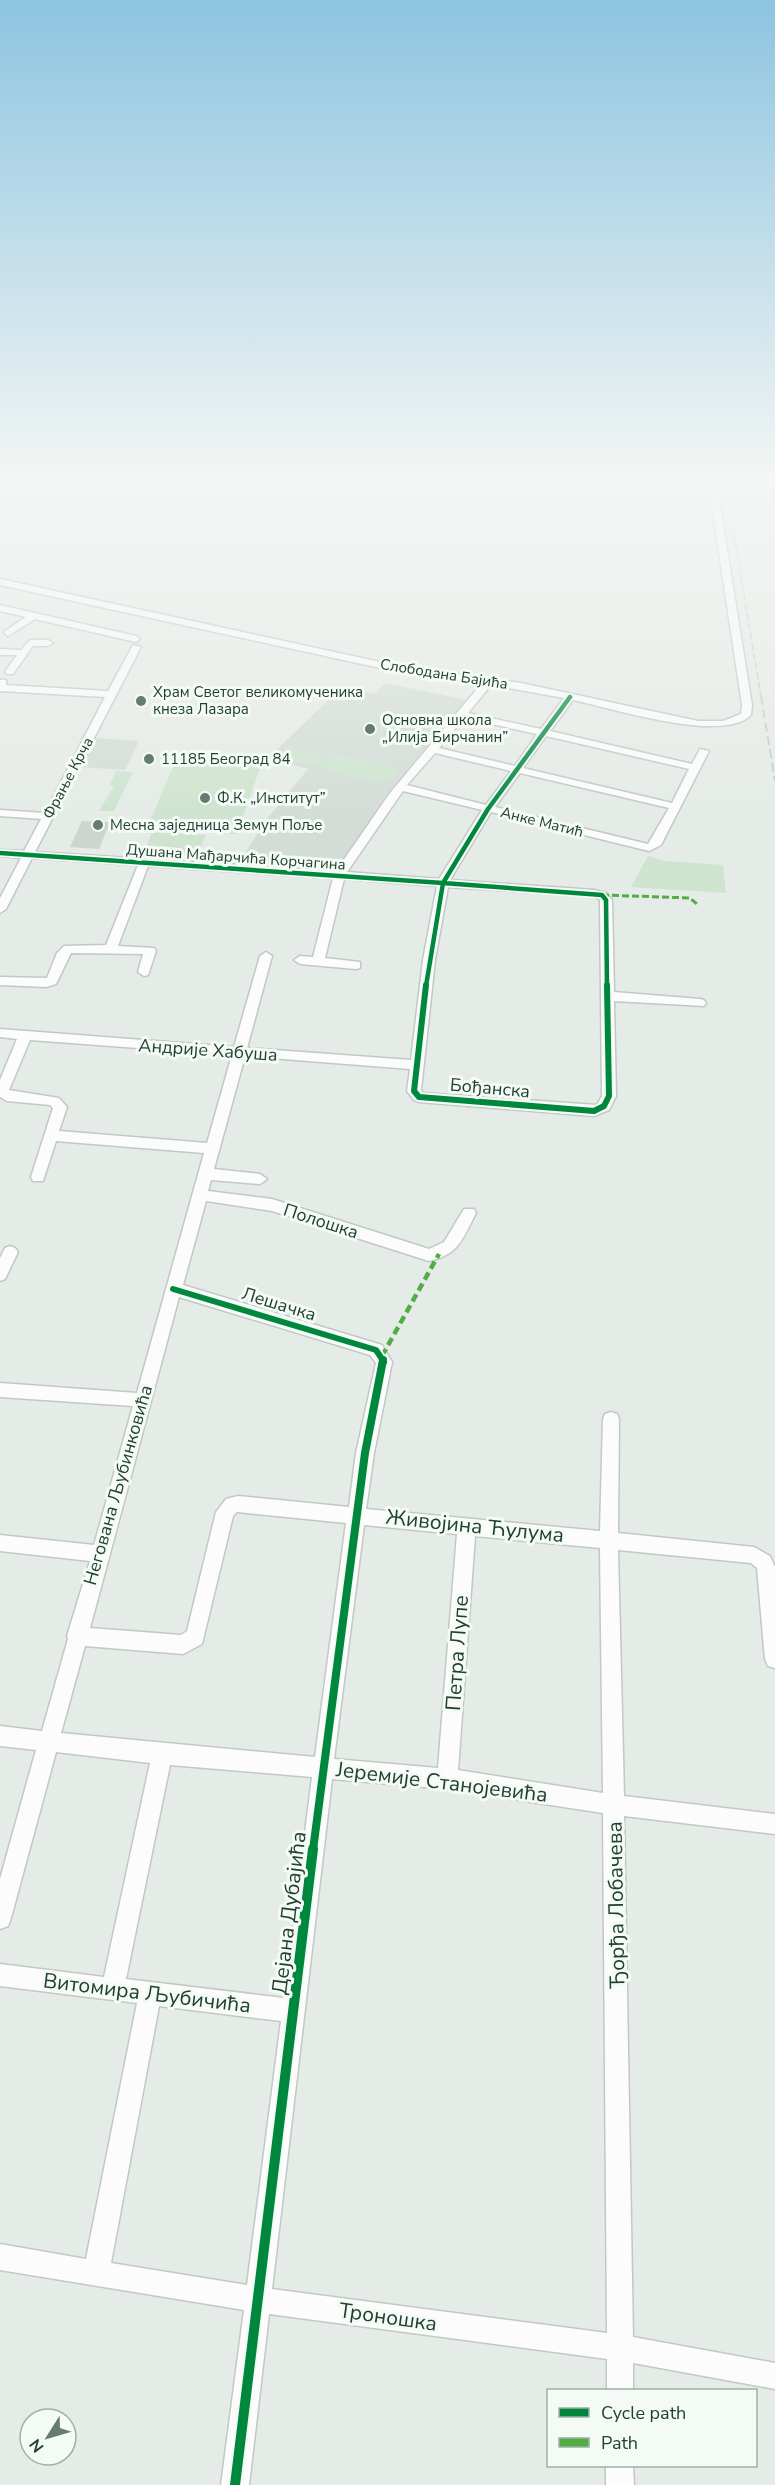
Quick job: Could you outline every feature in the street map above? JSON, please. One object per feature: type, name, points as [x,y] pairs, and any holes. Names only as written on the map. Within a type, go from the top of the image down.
[{"type":"street","name":"Слободана Бајића","points":[[44,591],[402,670],[488,682],[698,724],[714,724],[742,718],[746,715],[747,705],[729,591]]},
{"type":"street","points":[[0,608],[34,615]]},
{"type":"street","points":[[8,633],[34,615]]},
{"type":"street","name":"Фрање Крча","points":[[2,904],[136,643],[34,615]]},
{"type":"street","points":[[10,672],[30,643],[48,643]]},
{"type":"street","points":[[0,652],[24,653]]},
{"type":"street","points":[[3,682],[0,688],[111,694]]},
{"type":"street","points":[[318,962],[339,875],[401,787],[488,682]]},
{"type":"street","points":[[416,1065],[429,960],[443,883],[447,873],[488,809],[570,697]]},
{"type":"street","points":[[461,714],[697,768]]},
{"type":"street","points":[[432,749],[676,807],[704,751]]},
{"type":"street","name":"Анке Матић","points":[[401,787],[649,848],[655,844],[676,807]]},
{"type":"street","points":[[0,813],[48,816]]},
{"type":"street","name":"Душана Мађарчића Корчагина","points":[[0,853],[602,895],[606,900],[607,996]]},
{"type":"street","points":[[111,949],[144,863]]},
{"type":"street","points":[[0,981],[46,983],[52,981],[63,953],[68,949],[150,951],[144,972]]},
{"type":"street","name":"Негована Љубинковића","points":[[0,1918],[76,1636],[241,1053],[266,956]]},
{"type":"street","points":[[300,960],[356,965]]},
{"type":"street","points":[[607,996],[700,1003]]},
{"type":"street","name":"Бођанска","points":[[416,1065],[414,1090],[419,1097],[594,1111],[605,1107],[608,1102],[607,996]]},
{"type":"street","name":"Андрије Хабуша","points":[[0,1033],[416,1065]]},
{"type":"street","points":[[25,1035],[2,1091],[8,1096],[57,1102],[60,1110],[38,1177]]},
{"type":"street","points":[[53,1136],[213,1149]]},
{"type":"street","points":[[206,1174],[260,1179]]},
{"type":"street","name":"Полошка","points":[[201,1195],[272,1205],[421,1253],[439,1254],[448,1249],[469,1213]]},
{"type":"street","points":[[0,1275],[10,1252]]},
{"type":"street","name":"Лешачка","points":[[173,1289],[376,1350]]},
{"type":"street","name":"Дејана Дубајића","points":[[235,2485],[322,1768],[356,1515],[373,1413],[384,1366],[384,1359],[376,1350]]},
{"type":"street","points":[[0,1390],[142,1400]]},
{"type":"street","name":"Ђорђа Лобачева","points":[[611,1419],[609,1540],[615,1805],[620,2389]]},
{"type":"street","name":"Живојина Ћулума","points":[[76,1636],[183,1645],[195,1637],[225,1512],[232,1505],[749,1554],[760,1558],[766,1567],[775,1659]]},
{"type":"street","name":"Петра Лупе","points":[[447,1779],[466,1526]]},
{"type":"street","points":[[0,1543],[99,1554]]},
{"type":"street","name":"Јеремије Станојевића","points":[[0,1736],[162,1754],[447,1779],[615,1805],[775,1824]]},
{"type":"street","points":[[113,1989],[162,1754]]},
{"type":"street","name":"Витомира Љубичића","points":[[0,1975],[150,1992],[294,2012]]},
{"type":"street","points":[[96,2273],[150,1992]]},
{"type":"street","name":"Троношка","points":[[0,2257],[259,2300],[620,2348],[775,2376]]},
{"type":"street","points":[[620,2467],[620,2485]]},
{"type":"shaded area","points":[[386,683],[467,700],[390,790],[338,868],[239,862],[267,819],[308,769],[268,758],[343,686],[374,694]]},
{"type":"shaded area","points":[[95,738],[139,741],[125,770],[80,767]]},
{"type":"green space","points":[[289,748],[322,756],[314,765],[280,757]]},
{"type":"green space","points":[[335,754],[390,766],[396,771],[396,775],[382,781],[362,780],[325,769],[320,765],[321,760]]},
{"type":"green space","name":"Ф.К. „Институт”","points":[[175,762],[260,768],[237,834],[147,828]]},
{"type":"green space","points":[[116,771],[133,772],[114,811],[99,811],[114,786],[110,785]]},
{"type":"green space","points":[[152,832],[206,835],[198,854],[144,852]]},
{"type":"green space","points":[[648,856],[665,861],[723,865],[726,893],[631,887]]},
{"type":"building","points":[[82,821],[110,822],[99,849],[70,847]]},
{"type":"railway","points":[[743,591],[761,697]]},
{"type":"railway","points":[[761,696],[775,781]]},
{"type":"marked path","points":[[602,895],[690,898],[697,904]]},
{"type":"marked path","points":[[382,1356],[439,1254]]},
{"type":"cycle path","points":[[0,853],[339,875],[443,883],[474,885],[595,893],[602,895],[606,900],[609,1096],[606,1105],[594,1111],[419,1097],[414,1091],[429,960],[440,893],[445,877],[488,809],[570,697]]},
{"type":"cycle path","points":[[173,1289],[376,1350],[384,1362],[365,1453],[341,1624],[235,2485]]},
{"type":"place","name":"Храм Светог великомученика кнеза Лазара","points":[[141,701]]},
{"type":"place","name":"Основна школа „Илија Бирчанин”","points":[[370,729]]},
{"type":"place","name":"11185 Београд 84","points":[[149,759]]},
{"type":"place","name":"Ф.К. „Институт”","points":[[205,798]]},
{"type":"place","name":"Месна заједница Земун Поље","points":[[98,825]]}]
